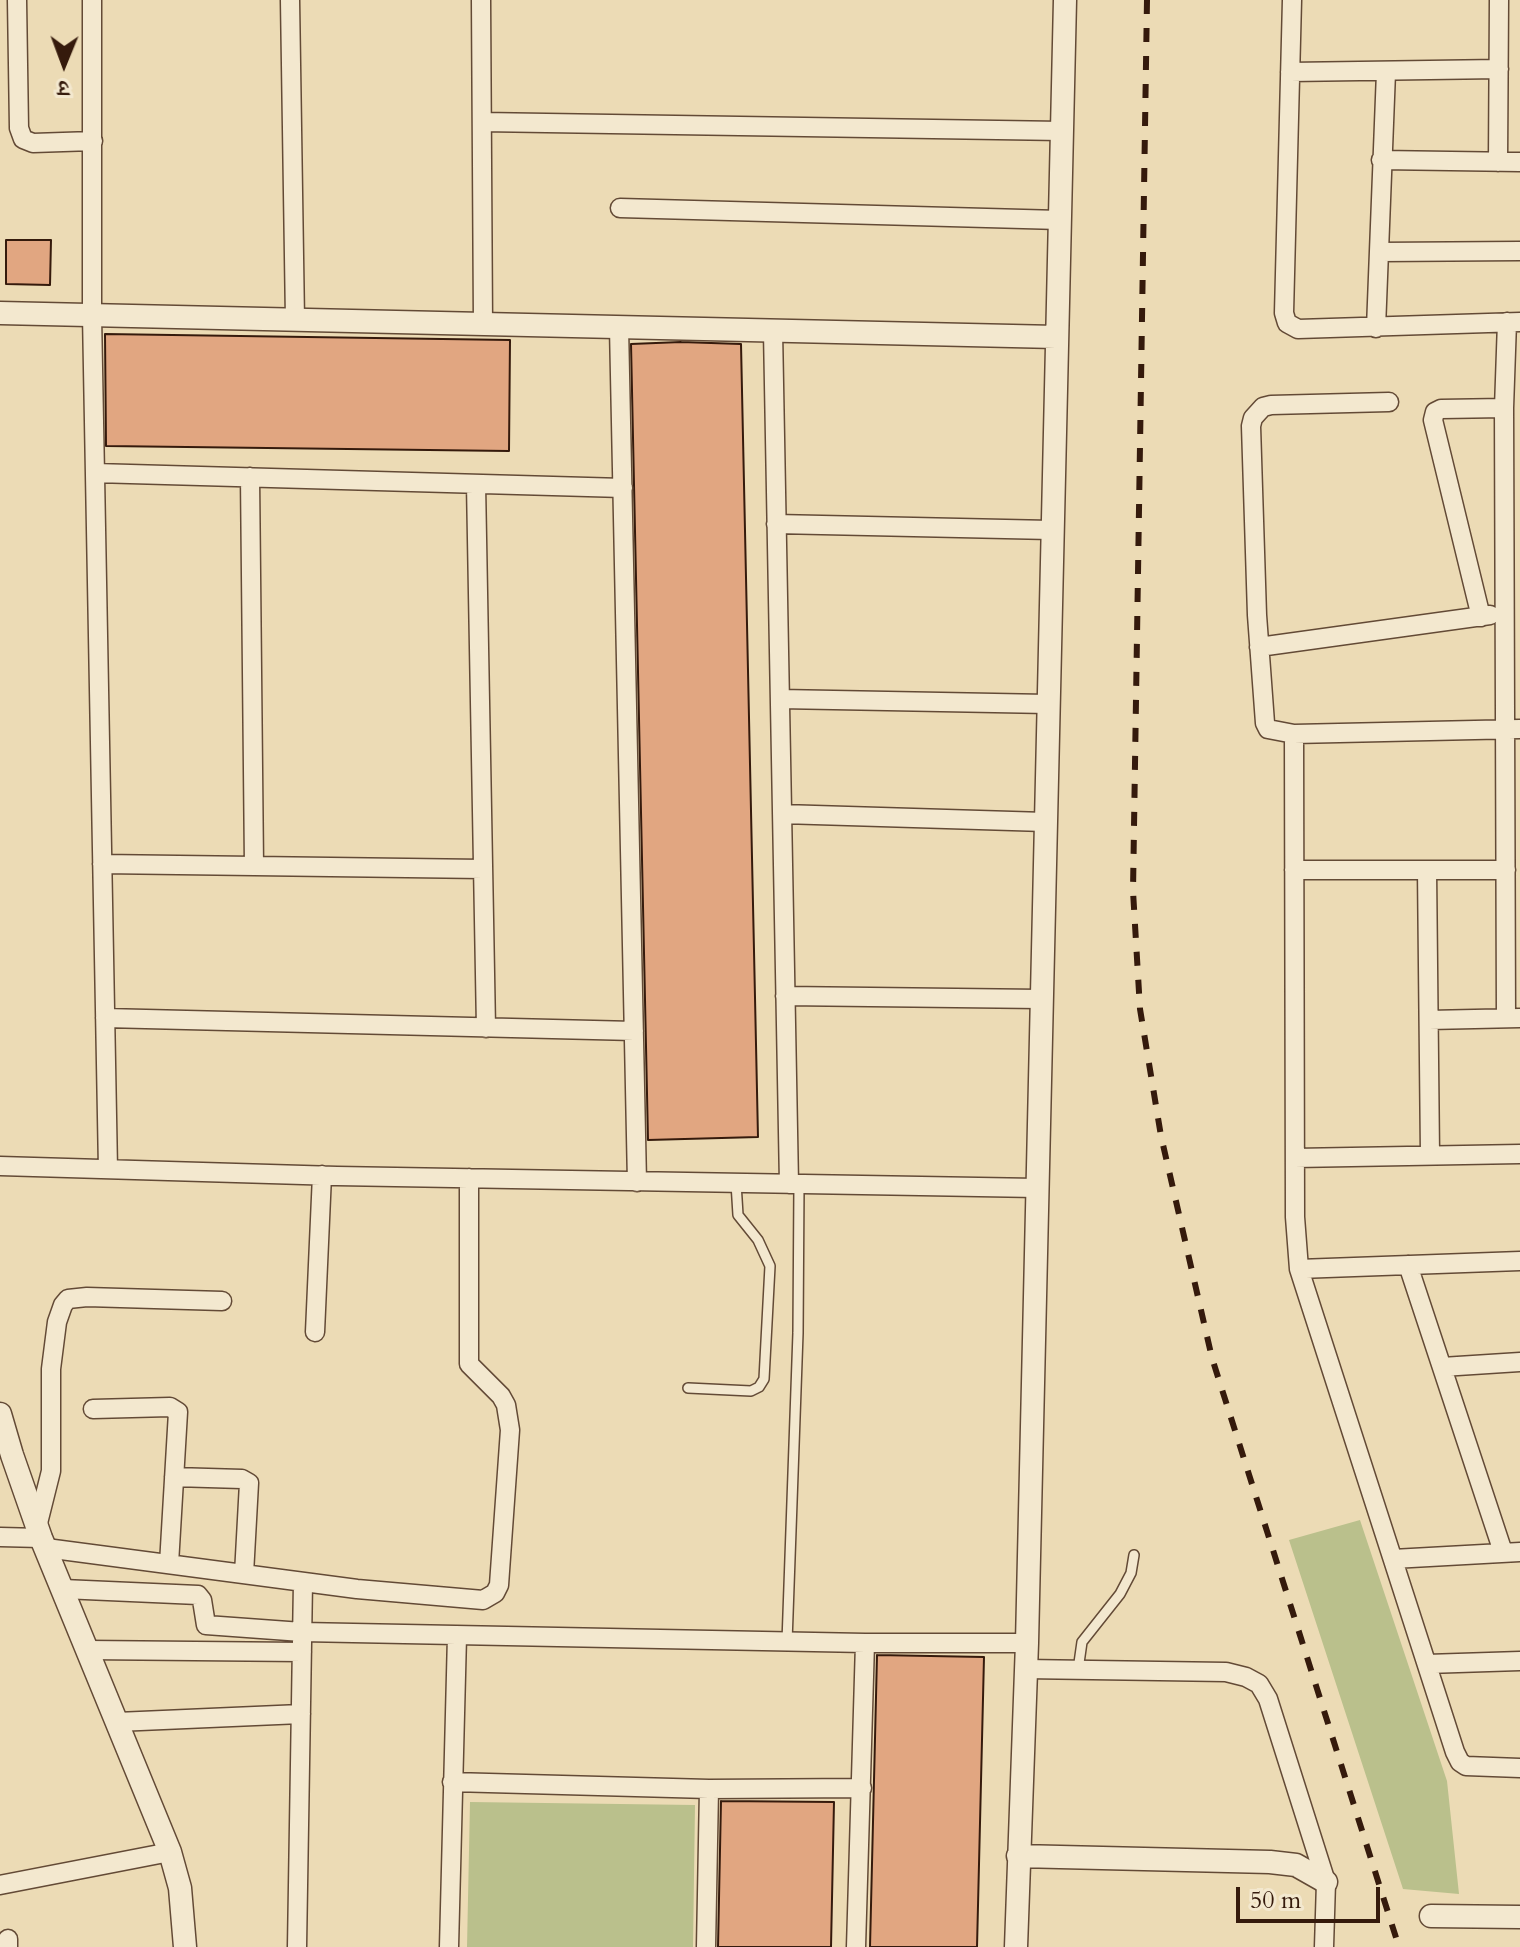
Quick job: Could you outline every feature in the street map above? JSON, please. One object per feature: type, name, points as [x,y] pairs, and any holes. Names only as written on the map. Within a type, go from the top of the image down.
[{"type":"street","points":[[17,0],[19,128],[23,139],[33,143],[93,141]]},
{"type":"street","points":[[92,0],[92,315],[108,1169]]},
{"type":"street","points":[[290,0],[295,320]]},
{"type":"street","points":[[481,0],[483,324]]},
{"type":"street","points":[[1016,1947],[1027,1643],[1065,0]]},
{"type":"street","points":[[1292,0],[1285,318],[1291,327],[1376,328],[1514,322],[1504,408],[1505,613],[1513,730],[1506,870],[1513,1018],[1429,1020]]},
{"type":"street","points":[[1498,162],[1499,0]]},
{"type":"street","points":[[1290,72],[1499,69]]},
{"type":"street","points":[[1376,328],[1386,72]]},
{"type":"street","points":[[482,122],[1062,131]]},
{"type":"street","points":[[1381,160],[1520,162]]},
{"type":"street","points":[[620,208],[1060,220]]},
{"type":"street","points":[[1380,252],[1520,251]]},
{"type":"street","points":[[0,313],[1056,337]]},
{"type":"street","points":[[619,327],[637,1182]]},
{"type":"street","points":[[773,331],[785,996],[794,1184]]},
{"type":"street","points":[[1389,402],[1271,405],[1263,407],[1253,418],[1251,442],[1259,647],[1265,723],[1268,729],[1294,734],[1513,730]]},
{"type":"street","points":[[1481,617],[1433,420],[1435,412],[1441,409],[1504,408]]},
{"type":"street","points":[[95,473],[623,488]]},
{"type":"street","points":[[250,477],[254,866]]},
{"type":"street","points":[[476,484],[486,1028]]},
{"type":"street","points":[[776,524],[1051,530]]},
{"type":"street","points":[[1259,647],[1505,613]]},
{"type":"street","points":[[780,699],[1048,704]]},
{"type":"street","points":[[1294,734],[1295,1217],[1299,1269],[1460,1762],[1483,1768],[1520,1768]]},
{"type":"street","points":[[782,814],[1045,822]]},
{"type":"street","points":[[102,864],[483,869]]},
{"type":"street","points":[[1294,870],[1506,870]]},
{"type":"street","points":[[1427,870],[1430,1155]]},
{"type":"street","points":[[785,996],[1041,999]]},
{"type":"street","points":[[105,1018],[634,1031]]},
{"type":"street","points":[[1295,1158],[1520,1154]]},
{"type":"street","points":[[0,1166],[637,1182],[1037,1188]]},
{"type":"street","points":[[315,1332],[322,1175]]},
{"type":"street","points":[[0,1537],[42,1538],[169,1564],[303,1582],[483,1600],[495,1593],[499,1585],[509,1416],[501,1396],[469,1364],[469,1178]]},
{"type":"street","points":[[1299,1269],[1520,1261]]},
{"type":"street","points":[[1393,1559],[1512,1552],[1442,1367],[1408,1265]]},
{"type":"street","points":[[42,1538],[51,1471],[51,1369],[57,1322],[63,1305],[68,1299],[87,1297],[222,1301]]},
{"type":"street","points":[[1442,1367],[1520,1362]]},
{"type":"street","points":[[93,1409],[175,1409],[179,1417],[169,1564]]},
{"type":"street","points":[[0,1414],[42,1538],[170,1852],[180,1888],[185,1947]]},
{"type":"street","points":[[174,1477],[242,1479],[249,1483],[244,1574]]},
{"type":"street","points":[[297,1947],[303,1582]]},
{"type":"street","points":[[63,1589],[198,1595],[202,1600],[206,1625],[302,1632],[787,1642],[1027,1643]]},
{"type":"street","points":[[449,1947],[457,1636]]},
{"type":"street","points":[[856,1947],[865,1643]]},
{"type":"street","points":[[87,1650],[302,1652]]},
{"type":"street","points":[[1427,1664],[1520,1661]]},
{"type":"street","points":[[1025,1669],[1226,1672],[1259,1684],[1268,1699],[1326,1882],[1324,1947]]},
{"type":"street","points":[[117,1722],[301,1714]]},
{"type":"street","points":[[452,1782],[709,1789],[862,1788]]},
{"type":"street","points":[[706,1947],[709,1789]]},
{"type":"street","points":[[0,1885],[170,1852]]},
{"type":"street","points":[[1018,1856],[1270,1862],[1296,1865],[1326,1882]]},
{"type":"street","points":[[1431,1916],[1520,1917]]},
{"type":"lane","points":[[688,1388],[751,1391],[759,1387],[764,1379],[770,1266],[758,1240],[738,1215],[736,1183]]},
{"type":"lane","points":[[787,1642],[798,1333],[794,1184]]},
{"type":"lane","points":[[1078,1670],[1082,1642],[1120,1594],[1131,1573],[1134,1555]]},
{"type":"green space","points":[[1360,1520],[1447,1781],[1459,1894],[1403,1889],[1289,1540]]},
{"type":"green space","points":[[470,1802],[695,1805],[693,1947],[467,1947]]},
{"type":"building","points":[[6,240],[51,240],[50,285],[6,284]]},
{"type":"building","points":[[105,334],[510,340],[509,451],[106,446]]},
{"type":"building","points":[[631,344],[741,344],[758,1137],[648,1140]]},
{"type":"building","points":[[877,1655],[984,1657],[977,1947],[870,1947]]},
{"type":"building","points":[[721,1801],[834,1802],[831,1947],[718,1947]]},
{"type":"railway","points":[[1147,0],[1133,891],[1140,1009],[1161,1136],[1212,1358],[1399,1947]]}]
